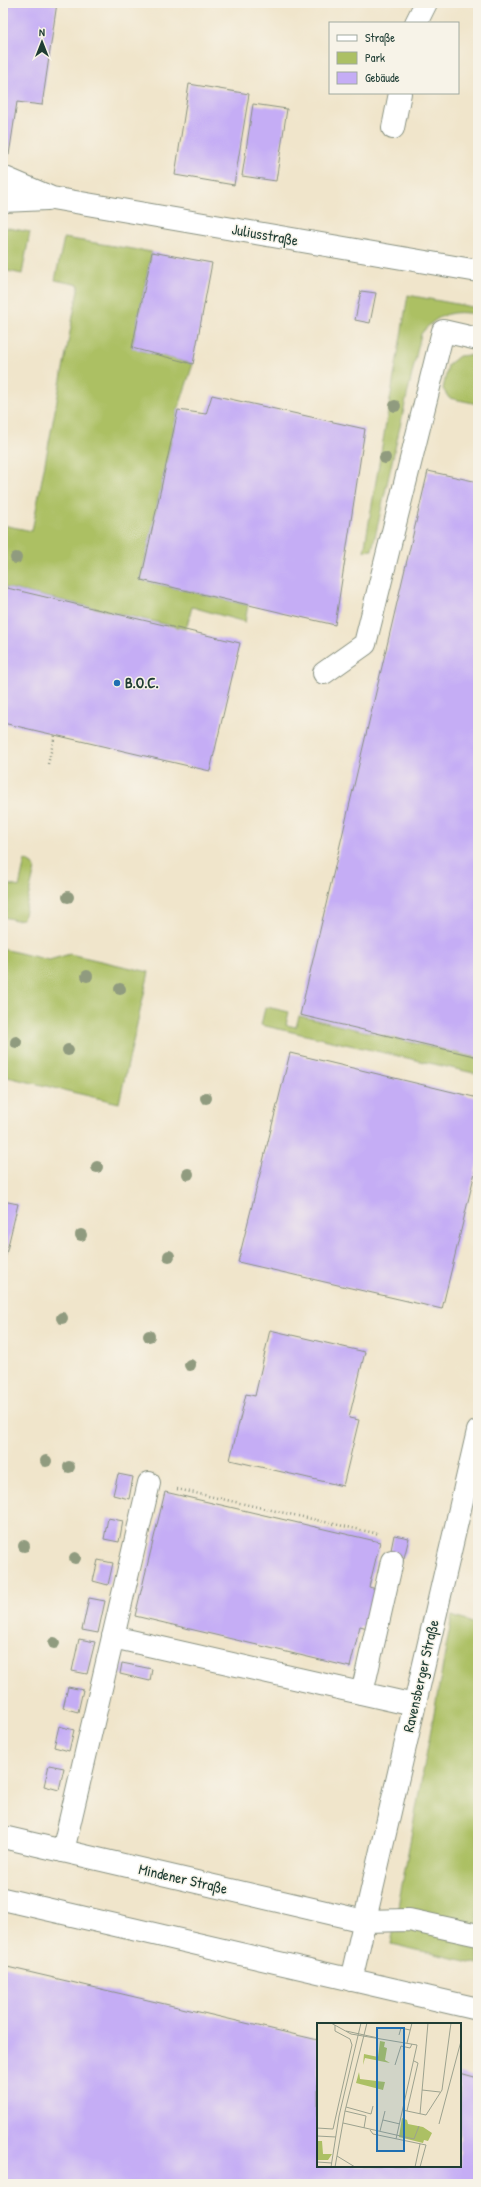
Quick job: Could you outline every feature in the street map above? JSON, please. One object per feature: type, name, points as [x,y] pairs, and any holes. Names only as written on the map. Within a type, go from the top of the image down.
[{"type":"street","points":[[416,22],[426,3]]},
{"type":"street","points":[[393,128],[400,94]]},
{"type":"street","name":"Juliusstraße","points":[[3,177],[52,198],[478,272]]},
{"type":"street","name":"Juliusstraße","points":[[3,201],[52,198]]},
{"type":"street","points":[[324,673],[365,644],[443,331],[478,339]]},
{"type":"street","name":"Ravensberger Straße","points":[[351,1980],[414,1705],[473,1474],[478,1432]]},
{"type":"street","points":[[63,1851],[149,1483]]},
{"type":"street","points":[[362,1693],[392,1561]]},
{"type":"street","points":[[113,1637],[414,1705]]},
{"type":"street","name":"Mindener Straße","points":[[3,1837],[364,1920],[409,1920],[478,1935]]},
{"type":"street","points":[[3,1899],[478,2009]]},
{"type":"path","points":[[48,764],[55,735]]},
{"type":"path","points":[[149,1483],[388,1536],[383,1559],[392,1561]]},
{"type":"green space","points":[[3,227],[30,232],[22,274],[3,270]]},
{"type":"green space","points":[[64,238],[152,252],[132,348],[193,364],[178,410],[141,580],[248,605],[245,622],[192,607],[186,629],[3,587],[3,525],[32,531],[79,285],[55,280]]},
{"type":"green space","points":[[408,295],[478,308],[478,315],[469,313],[453,313],[446,315],[433,322],[421,334],[372,550],[364,551]]},
{"type":"green space","points":[[468,355],[478,358],[478,404],[449,398],[443,389],[448,365],[459,356]]},
{"type":"green space","points":[[25,860],[32,864],[35,869],[23,919],[16,920],[3,917],[3,883],[19,887]]},
{"type":"green space","points":[[3,949],[49,960],[70,954],[149,972],[119,1103],[3,1076]]},
{"type":"green space","points":[[267,1007],[289,1012],[286,1025],[296,1027],[299,1016],[478,1058],[478,1074],[261,1025],[265,1008]]},
{"type":"green space","points":[[452,1616],[478,1625],[478,1964],[391,1944]]},
{"type":"building","points":[[3,3],[57,3],[42,105],[17,102],[9,155],[3,154]]},
{"type":"building","points":[[189,84],[249,94],[234,185],[175,175]]},
{"type":"building","points":[[253,104],[287,109],[276,181],[242,176]]},
{"type":"building","points":[[152,252],[212,263],[193,364],[132,348]]},
{"type":"building","points":[[361,291],[376,293],[370,323],[355,320]]},
{"type":"building","points":[[212,395],[365,429],[335,625],[141,580],[178,410],[206,414]]},
{"type":"building","points":[[428,471],[478,482],[478,1057],[300,1015]]},
{"type":"building","name":"B.O.C.","points":[[3,587],[240,643],[210,771],[3,723]]},
{"type":"building","points":[[290,1053],[478,1098],[478,1160],[442,1309],[238,1262]]},
{"type":"building","points":[[3,1201],[18,1204],[4,1263],[3,1263]]},
{"type":"building","points":[[270,1330],[365,1352],[349,1418],[359,1420],[343,1486],[230,1460],[246,1394],[255,1396]]},
{"type":"building","points":[[118,1474],[133,1477],[129,1499],[113,1495]]},
{"type":"building","points":[[165,1492],[380,1542],[369,1587],[384,1591],[375,1630],[360,1626],[350,1667],[135,1616]]},
{"type":"building","points":[[108,1518],[123,1521],[119,1542],[104,1539]]},
{"type":"building","points":[[394,1535],[409,1538],[404,1558],[390,1555]]},
{"type":"building","points":[[98,1560],[113,1563],[108,1585],[93,1581]]},
{"type":"building","points":[[89,1598],[105,1601],[98,1633],[82,1630]]},
{"type":"building","points":[[79,1639],[95,1642],[87,1674],[72,1671]]},
{"type":"building","points":[[122,1663],[152,1669],[150,1681],[120,1674]]},
{"type":"building","points":[[68,1687],[83,1690],[78,1712],[63,1708]]},
{"type":"building","points":[[59,1726],[74,1730],[69,1751],[54,1747]]},
{"type":"building","points":[[49,1765],[64,1768],[59,1790],[44,1786]]},
{"type":"building","points":[[3,1966],[317,2040],[317,2167],[461,2167],[461,2073],[478,2078],[478,2184],[3,2184]]},
{"type":"place","name":"B.O.C.","points":[[117,683]]}]
